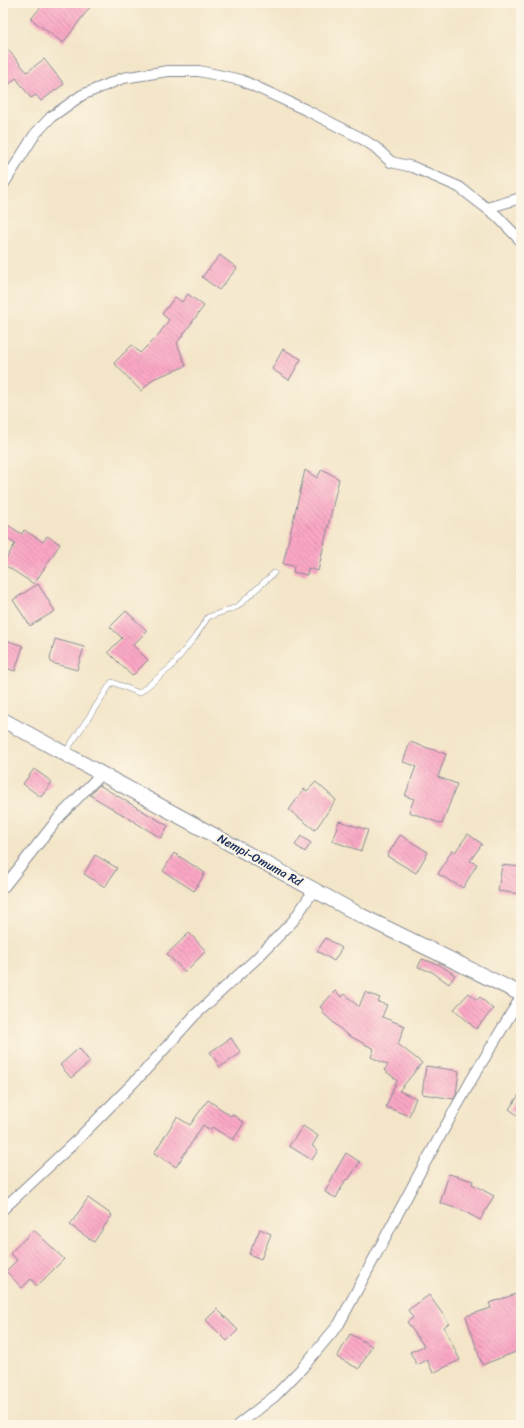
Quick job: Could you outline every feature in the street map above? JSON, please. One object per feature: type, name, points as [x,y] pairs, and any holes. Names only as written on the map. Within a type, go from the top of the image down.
[{"type":"street","points":[[3,185],[35,134],[50,117],[82,94],[123,78],[168,71],[199,71],[240,80],[306,110],[358,137],[375,147],[391,162],[413,167],[459,187],[497,216],[521,241]]},
{"type":"street","points":[[487,208],[521,198]]},
{"type":"street","name":"Nempi-Omuma Rd","points":[[3,720],[314,890],[521,996]]},
{"type":"street","points":[[3,888],[61,815],[102,774]]},
{"type":"street","points":[[3,1209],[76,1141],[142,1074],[195,1015],[256,959],[293,921],[314,890]]},
{"type":"street","points":[[238,1425],[275,1396],[303,1367],[339,1324],[428,1159],[521,996]]},
{"type":"lane","points":[[65,753],[112,682],[139,693],[172,667],[208,617],[237,607],[274,573]]},
{"type":"building","points":[[44,3],[93,3],[63,43],[31,19]]},
{"type":"building","points":[[3,44],[27,72],[44,59],[64,84],[41,101],[36,95],[31,98],[16,78],[3,90]]},
{"type":"building","points":[[220,255],[237,268],[219,290],[202,277]]},
{"type":"building","points":[[188,294],[204,306],[177,343],[186,366],[153,379],[141,391],[114,363],[132,345],[140,353],[159,334],[169,320],[162,314],[175,297],[182,302]]},
{"type":"building","points":[[283,349],[301,359],[289,380],[272,369]]},
{"type":"building","points":[[322,469],[339,479],[318,571],[308,568],[307,575],[293,572],[294,566],[283,564],[305,470],[317,478]]},
{"type":"building","points":[[3,522],[22,534],[24,530],[43,542],[47,536],[60,544],[34,584],[3,564],[15,544],[3,536]]},
{"type":"building","points":[[38,584],[55,611],[30,626],[13,600]]},
{"type":"building","points":[[126,611],[147,631],[133,645],[148,660],[132,676],[108,652],[122,638],[110,627]]},
{"type":"building","points":[[3,639],[23,646],[15,671],[3,667]]},
{"type":"building","points":[[55,639],[84,647],[77,670],[52,663],[50,659]]},
{"type":"building","points":[[410,742],[446,754],[438,777],[457,784],[442,824],[409,812],[414,799],[405,796],[416,766],[403,762]]},
{"type":"building","points":[[34,769],[52,782],[41,797],[23,784]]},
{"type":"building","points":[[316,782],[336,800],[315,830],[289,810],[304,789],[307,791]]},
{"type":"building","points":[[99,785],[168,826],[161,838],[90,795]]},
{"type":"building","points":[[339,821],[368,830],[361,851],[332,841]]},
{"type":"building","points":[[468,834],[482,844],[470,861],[477,864],[463,888],[438,874],[452,850],[455,852]]},
{"type":"building","points":[[400,835],[428,852],[416,873],[387,856]]},
{"type":"building","points":[[301,836],[311,843],[305,852],[295,845]]},
{"type":"building","points":[[174,853],[205,873],[194,891],[163,871]]},
{"type":"building","points":[[95,855],[117,868],[105,887],[84,874]]},
{"type":"building","points":[[502,865],[521,867],[521,894],[498,891]]},
{"type":"building","points":[[189,933],[206,951],[185,972],[167,954]]},
{"type":"building","points":[[326,938],[342,948],[334,961],[317,951]]},
{"type":"building","points":[[422,959],[440,965],[455,975],[449,984],[432,972],[418,967]]},
{"type":"building","points":[[335,991],[342,997],[345,994],[359,1007],[365,992],[380,998],[378,1002],[387,1005],[382,1017],[405,1026],[398,1044],[422,1063],[399,1091],[416,1098],[409,1116],[386,1107],[397,1080],[384,1070],[388,1065],[371,1057],[374,1049],[346,1034],[322,1012],[323,1010],[320,1007]]},
{"type":"building","points":[[469,993],[477,1000],[480,997],[493,1009],[476,1029],[454,1009]]},
{"type":"building","points":[[231,1038],[241,1053],[220,1067],[210,1052]]},
{"type":"building","points":[[79,1048],[90,1062],[71,1078],[60,1065]]},
{"type":"building","points":[[426,1066],[459,1071],[456,1095],[454,1099],[422,1094]]},
{"type":"building","points":[[521,1092],[521,1118],[509,1109]]},
{"type":"building","points":[[208,1100],[244,1123],[233,1140],[212,1127],[210,1130],[203,1125],[176,1167],[154,1153],[177,1117],[190,1125]]},
{"type":"building","points":[[303,1126],[318,1136],[312,1146],[318,1150],[312,1160],[289,1146]]},
{"type":"building","points":[[346,1153],[360,1162],[348,1180],[346,1179],[336,1198],[325,1192]]},
{"type":"building","points":[[449,1174],[473,1181],[472,1184],[494,1196],[480,1220],[464,1211],[440,1203]]},
{"type":"building","points":[[88,1198],[112,1215],[94,1242],[70,1225]]},
{"type":"building","points":[[260,1229],[271,1234],[261,1259],[249,1254]]},
{"type":"building","points":[[34,1230],[64,1259],[37,1286],[31,1279],[22,1288],[6,1271],[17,1260],[10,1253]]},
{"type":"building","points":[[516,1294],[521,1311],[521,1350],[482,1365],[466,1316],[491,1308],[489,1303]]},
{"type":"building","points":[[429,1295],[449,1323],[444,1327],[460,1360],[433,1373],[427,1360],[417,1365],[410,1352],[424,1346],[407,1322],[413,1318],[408,1310]]},
{"type":"building","points":[[217,1309],[238,1330],[227,1341],[206,1320]]},
{"type":"building","points":[[350,1334],[372,1346],[359,1369],[337,1357]]}]
